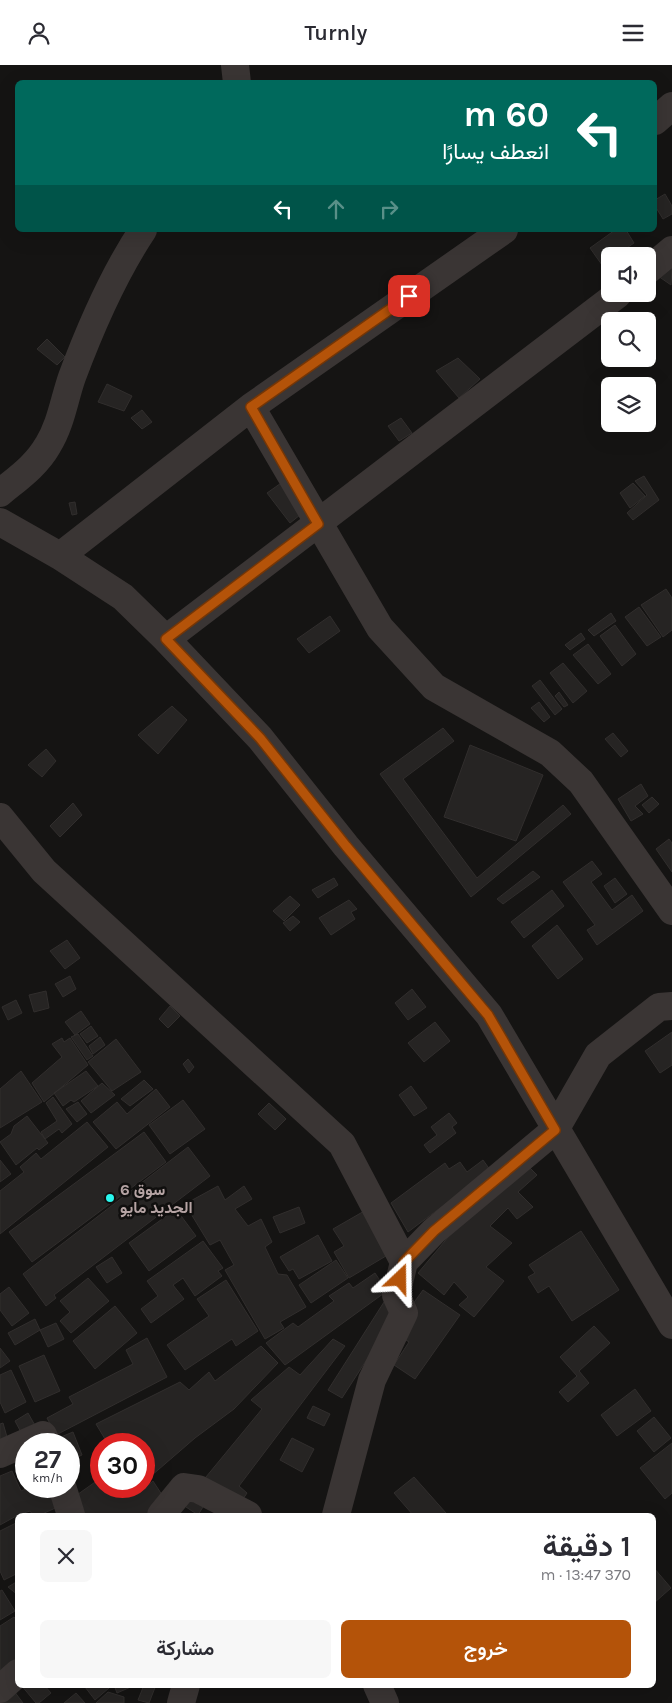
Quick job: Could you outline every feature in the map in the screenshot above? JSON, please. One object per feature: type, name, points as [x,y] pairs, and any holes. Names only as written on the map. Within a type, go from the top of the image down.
[{"type":"street","points":[[235,65],[237,80]]},
{"type":"street","points":[[657,119],[672,106]]},
{"type":"street","points":[[0,493],[33,467],[48,445],[60,419],[70,383],[86,341],[130,250],[142,232]]},
{"type":"street","points":[[60,556],[251,407],[501,232]]},
{"type":"street","points":[[656,263],[672,250]]},
{"type":"street","points":[[166,639],[608,302]]},
{"type":"street","points":[[251,407],[380,628],[434,687],[550,753],[581,782],[672,911]]},
{"type":"street","points":[[0,522],[60,556],[123,597],[166,639],[260,738],[346,846],[488,1015],[672,1325]]},
{"type":"street","points":[[0,817],[44,871],[342,1144],[404,1262]]},
{"type":"street","points":[[337,1513],[372,1380],[404,1313],[396,1295],[404,1262],[434,1231],[555,1130],[598,1055],[668,1010]]},
{"type":"street","points":[[0,1454],[15,1447]]},
{"type":"street","points":[[163,1513],[184,1487],[198,1489],[244,1513]]},
{"type":"street","points":[[66,1498],[70,1513]]},
{"type":"street","points":[[0,1689],[15,1676]]},
{"type":"street","points":[[181,1703],[185,1688]]},
{"type":"street","points":[[378,1688],[385,1703]]},
{"type":"building","points":[[665,194],[672,206],[672,214],[663,219],[657,209],[657,199]]},
{"type":"building","points":[[612,232],[627,232],[634,243],[628,247],[601,247],[601,264],[590,248]]},
{"type":"building","points":[[666,265],[672,269],[671,285],[658,276]]},
{"type":"building","points":[[47,339],[65,357],[57,365],[37,349]]},
{"type":"building","points":[[458,358],[480,379],[459,398],[436,371]]},
{"type":"building","points":[[107,384],[132,396],[124,411],[98,402]]},
{"type":"building","points":[[142,410],[152,422],[142,429],[131,418]]},
{"type":"building","points":[[401,418],[412,433],[399,441],[388,426]]},
{"type":"building","points":[[644,476],[659,500],[633,520],[627,513],[647,495],[635,481]]},
{"type":"building","points":[[284,481],[305,511],[290,523],[267,493]]},
{"type":"building","points":[[633,483],[645,496],[630,508],[620,493]]},
{"type":"building","points":[[75,502],[77,514],[72,515],[69,503]]},
{"type":"building","points":[[666,589],[672,598],[672,630],[663,637],[641,605]]},
{"type":"building","points":[[639,607],[661,637],[647,646],[625,617]]},
{"type":"building","points":[[611,613],[616,621],[594,636],[588,630]]},
{"type":"building","points":[[330,616],[340,631],[309,653],[297,639]]},
{"type":"building","points":[[615,625],[636,654],[622,666],[600,636]]},
{"type":"building","points":[[581,633],[585,639],[570,650],[565,645]]},
{"type":"building","points":[[588,644],[611,674],[598,684],[573,655]]},
{"type":"building","points":[[563,663],[587,691],[573,703],[550,673]]},
{"type":"building","points":[[540,680],[562,709],[555,715],[532,686]]},
{"type":"building","points":[[559,692],[568,705],[564,707],[555,696]]},
{"type":"building","points":[[539,702],[550,717],[544,722],[531,708]]},
{"type":"building","points":[[172,706],[187,720],[158,754],[138,735]]},
{"type":"building","points":[[443,728],[454,741],[403,779],[477,878],[563,805],[571,814],[471,897],[380,774]]},
{"type":"building","points":[[613,733],[628,751],[621,757],[605,739]]},
{"type":"building","points":[[470,745],[543,775],[516,841],[444,817]]},
{"type":"building","points":[[46,749],[56,761],[42,777],[28,765]]},
{"type":"building","points":[[641,784],[648,796],[635,806],[643,814],[631,821],[618,799]]},
{"type":"building","points":[[652,797],[659,804],[649,813],[642,805]]},
{"type":"building","points":[[73,803],[82,815],[60,837],[50,826]]},
{"type":"building","points":[[669,839],[672,843],[672,872],[656,849]]},
{"type":"building","points":[[592,861],[602,874],[591,882],[612,910],[632,895],[643,911],[597,945],[587,930],[595,925],[563,882]]},
{"type":"building","points":[[533,871],[540,877],[503,904],[497,899]]},
{"type":"building","points":[[334,878],[338,885],[318,898],[312,890]]},
{"type":"building","points":[[615,878],[627,894],[615,903],[604,886]]},
{"type":"building","points":[[552,890],[564,906],[524,938],[511,922]]},
{"type":"building","points":[[290,896],[300,905],[284,921],[273,911]]},
{"type":"building","points":[[349,900],[357,909],[351,912],[355,919],[331,935],[319,918]]},
{"type":"building","points":[[293,916],[300,922],[290,931],[283,923]]},
{"type":"building","points":[[557,925],[583,959],[558,979],[532,946]]},
{"type":"building","points":[[67,940],[80,958],[65,969],[50,951]]},
{"type":"building","points":[[70,976],[76,989],[63,997],[55,984]]},
{"type":"building","points":[[412,989],[426,1007],[408,1020],[395,1003]]},
{"type":"building","points":[[46,991],[49,1008],[34,1012],[29,995]]},
{"type":"building","points":[[16,1000],[22,1013],[8,1020],[2,1007]]},
{"type":"building","points":[[170,1006],[180,1016],[168,1028],[159,1019]]},
{"type":"building","points":[[81,1011],[90,1024],[75,1035],[65,1022]]},
{"type":"building","points":[[435,1022],[450,1041],[424,1062],[408,1043]]},
{"type":"building","points":[[91,1026],[98,1036],[87,1043],[80,1034]]},
{"type":"building","points":[[672,1032],[672,1065],[660,1073],[645,1051]]},
{"type":"building","points":[[78,1034],[93,1056],[87,1060],[71,1037]]},
{"type":"building","points":[[100,1037],[105,1045],[93,1054],[89,1046]]},
{"type":"building","points":[[62,1038],[64,1042],[70,1038],[88,1065],[44,1102],[32,1083],[62,1057],[52,1044]]},
{"type":"building","points":[[116,1039],[141,1072],[112,1091],[88,1062]]},
{"type":"building","points":[[188,1059],[194,1067],[189,1073],[183,1064]]},
{"type":"building","points":[[21,1071],[42,1102],[0,1128],[0,1089]]},
{"type":"building","points":[[86,1071],[98,1086],[74,1102],[71,1100],[63,1106],[54,1093]]},
{"type":"building","points":[[144,1080],[153,1089],[130,1106],[121,1099]]},
{"type":"building","points":[[102,1083],[115,1095],[91,1113],[81,1101]]},
{"type":"building","points":[[411,1086],[427,1108],[414,1116],[399,1095]]},
{"type":"building","points":[[156,1089],[170,1107],[116,1149],[93,1122],[117,1102],[127,1114]]},
{"type":"building","points":[[53,1097],[72,1124],[62,1133],[59,1129],[45,1139],[41,1132],[57,1121],[46,1103]]},
{"type":"building","points":[[183,1100],[205,1129],[170,1154],[149,1125]]},
{"type":"building","points":[[78,1102],[87,1114],[77,1122],[66,1109]]},
{"type":"building","points":[[269,1103],[286,1119],[275,1130],[258,1114]]},
{"type":"building","points":[[449,1113],[457,1123],[452,1127],[456,1133],[430,1153],[424,1145],[437,1135],[431,1127]]},
{"type":"building","points":[[27,1116],[48,1143],[39,1150],[37,1148],[16,1165],[0,1142],[11,1134],[14,1126]]},
{"type":"building","points":[[87,1122],[108,1147],[0,1234],[0,1191],[24,1172],[20,1167],[36,1153],[41,1159]]},
{"type":"building","points":[[144,1132],[166,1162],[32,1262],[9,1232]]},
{"type":"building","points":[[188,1147],[210,1176],[54,1295],[56,1298],[46,1306],[23,1274]]},
{"type":"building","points":[[0,1160],[11,1174],[0,1182]]},
{"type":"building","points":[[483,1160],[493,1174],[472,1184],[408,1232],[391,1203],[445,1163],[449,1169],[460,1162],[467,1172]]},
{"type":"building","points":[[526,1164],[537,1175],[518,1192],[533,1207],[517,1219],[508,1208],[490,1226],[512,1243],[486,1267],[504,1281],[474,1317],[459,1305],[468,1297],[454,1282],[444,1295],[418,1273],[471,1210]]},
{"type":"building","points":[[218,1186],[225,1200],[244,1186],[252,1199],[235,1209],[248,1226],[261,1219],[272,1242],[265,1247],[278,1274],[287,1275],[306,1307],[280,1322],[284,1328],[265,1339],[225,1270],[234,1265],[220,1240],[210,1245],[185,1204]]},
{"type":"building","points":[[299,1207],[305,1223],[280,1233],[273,1217]]},
{"type":"building","points":[[176,1209],[196,1236],[149,1271],[129,1243]]},
{"type":"building","points":[[366,1210],[391,1253],[349,1278],[334,1252],[344,1246],[333,1229]]},
{"type":"building","points":[[581,1231],[619,1290],[572,1321],[549,1286],[538,1293],[528,1277],[535,1273],[529,1265]]},
{"type":"building","points":[[318,1235],[332,1261],[299,1279],[293,1269],[289,1271],[280,1257]]},
{"type":"building","points":[[203,1241],[223,1268],[218,1271],[222,1276],[195,1296],[183,1278],[173,1285],[184,1299],[151,1323],[141,1309],[158,1296],[147,1281]]},
{"type":"building","points":[[112,1257],[122,1273],[107,1283],[96,1267]]},
{"type":"building","points":[[336,1260],[348,1278],[311,1303],[299,1285]]},
{"type":"building","points":[[375,1273],[387,1291],[285,1365],[266,1343],[293,1323],[298,1327],[334,1301],[329,1296],[349,1283],[353,1288]]},
{"type":"building","points":[[88,1278],[109,1301],[71,1333],[60,1321],[70,1312],[60,1301]]},
{"type":"building","points":[[226,1280],[258,1331],[236,1346],[232,1339],[185,1370],[167,1345],[209,1316],[197,1299]]},
{"type":"building","points":[[9,1287],[29,1313],[12,1326],[0,1310],[0,1294]]},
{"type":"building","points":[[423,1290],[460,1315],[415,1379],[394,1365],[409,1342],[400,1336],[417,1310],[410,1308]]},
{"type":"building","points":[[384,1302],[398,1311],[342,1398],[328,1390]]},
{"type":"building","points":[[115,1306],[137,1333],[95,1369],[73,1341]]},
{"type":"building","points":[[35,1319],[40,1330],[15,1345],[8,1333]]},
{"type":"building","points":[[56,1323],[64,1339],[48,1347],[40,1330]]},
{"type":"building","points":[[594,1326],[610,1343],[579,1371],[589,1383],[568,1402],[559,1392],[577,1376],[560,1357]]},
{"type":"building","points":[[147,1338],[167,1377],[60,1433],[55,1433],[47,1418],[73,1404],[69,1397],[133,1364],[126,1350]]},
{"type":"building","points":[[333,1339],[345,1346],[239,1486],[247,1493],[239,1505],[201,1483],[262,1409],[251,1400],[289,1367],[300,1375]]},
{"type":"building","points":[[261,1346],[278,1363],[234,1409],[195,1438],[155,1473],[155,1433],[101,1433],[96,1424],[180,1382],[189,1390],[209,1372],[215,1381]]},
{"type":"building","points":[[0,1348],[10,1361],[0,1368]]},
{"type":"building","points":[[44,1355],[60,1391],[35,1402],[19,1366]]},
{"type":"building","points":[[11,1370],[26,1402],[5,1413],[0,1402],[0,1375]]},
{"type":"building","points":[[635,1389],[651,1411],[617,1436],[601,1415]]},
{"type":"building","points":[[313,1406],[330,1414],[324,1426],[307,1418]]},
{"type":"building","points":[[28,1413],[37,1429],[29,1433],[21,1433],[15,1421]]},
{"type":"building","points":[[654,1417],[671,1438],[654,1452],[637,1431]]},
{"type":"building","points":[[3,1423],[9,1444],[0,1447],[0,1424]]},
{"type":"building","points":[[292,1438],[314,1449],[302,1472],[280,1460]]},
{"type":"building","points":[[672,1443],[672,1493],[665,1499],[640,1468]]},
{"type":"building","points":[[12,1471],[15,1478],[15,1498],[59,1498],[62,1505],[44,1513],[32,1513],[30,1511],[15,1513],[15,1517],[0,1525],[0,1476]]},
{"type":"building","points":[[414,1477],[446,1513],[411,1513],[394,1493]]},
{"type":"building","points":[[155,1484],[166,1501],[152,1513],[80,1513],[74,1498],[80,1498],[80,1493],[90,1486],[90,1498],[155,1498]]},
{"type":"building","points":[[188,1490],[206,1502],[199,1513],[195,1513],[180,1503]]},
{"type":"building","points":[[15,1524],[15,1574],[4,1580],[0,1571],[0,1531]]},
{"type":"building","points":[[656,1570],[671,1588],[656,1601]]},
{"type":"building","points":[[15,1583],[15,1593],[8,1587]]},
{"type":"building","points":[[2,1590],[15,1611],[0,1620],[0,1591]]},
{"type":"building","points":[[14,1617],[15,1618],[15,1667],[0,1677],[0,1626]]},
{"type":"building","points":[[24,1688],[47,1688],[51,1693],[39,1703],[36,1703]]},
{"type":"building","points":[[86,1688],[109,1688],[95,1700]]},
{"type":"building","points":[[115,1688],[128,1688],[117,1693]]},
{"type":"building","points":[[143,1688],[155,1688],[149,1703],[138,1700]]},
{"type":"building","points":[[14,1691],[23,1703],[1,1703]]},
{"type":"building","points":[[108,1692],[124,1697],[124,1703],[96,1703]]},
{"type":"building","points":[[76,1693],[85,1703],[64,1703]]},
{"type":"place","name":"سوق 6 الجديد مايو","points":[[110,1198]]},
{"type":"route","points":[[400,1279],[404,1262],[434,1231],[475,1199],[499,1176],[555,1130],[488,1015],[346,846],[260,738],[166,639],[318,524],[251,407],[409,296]]}]
